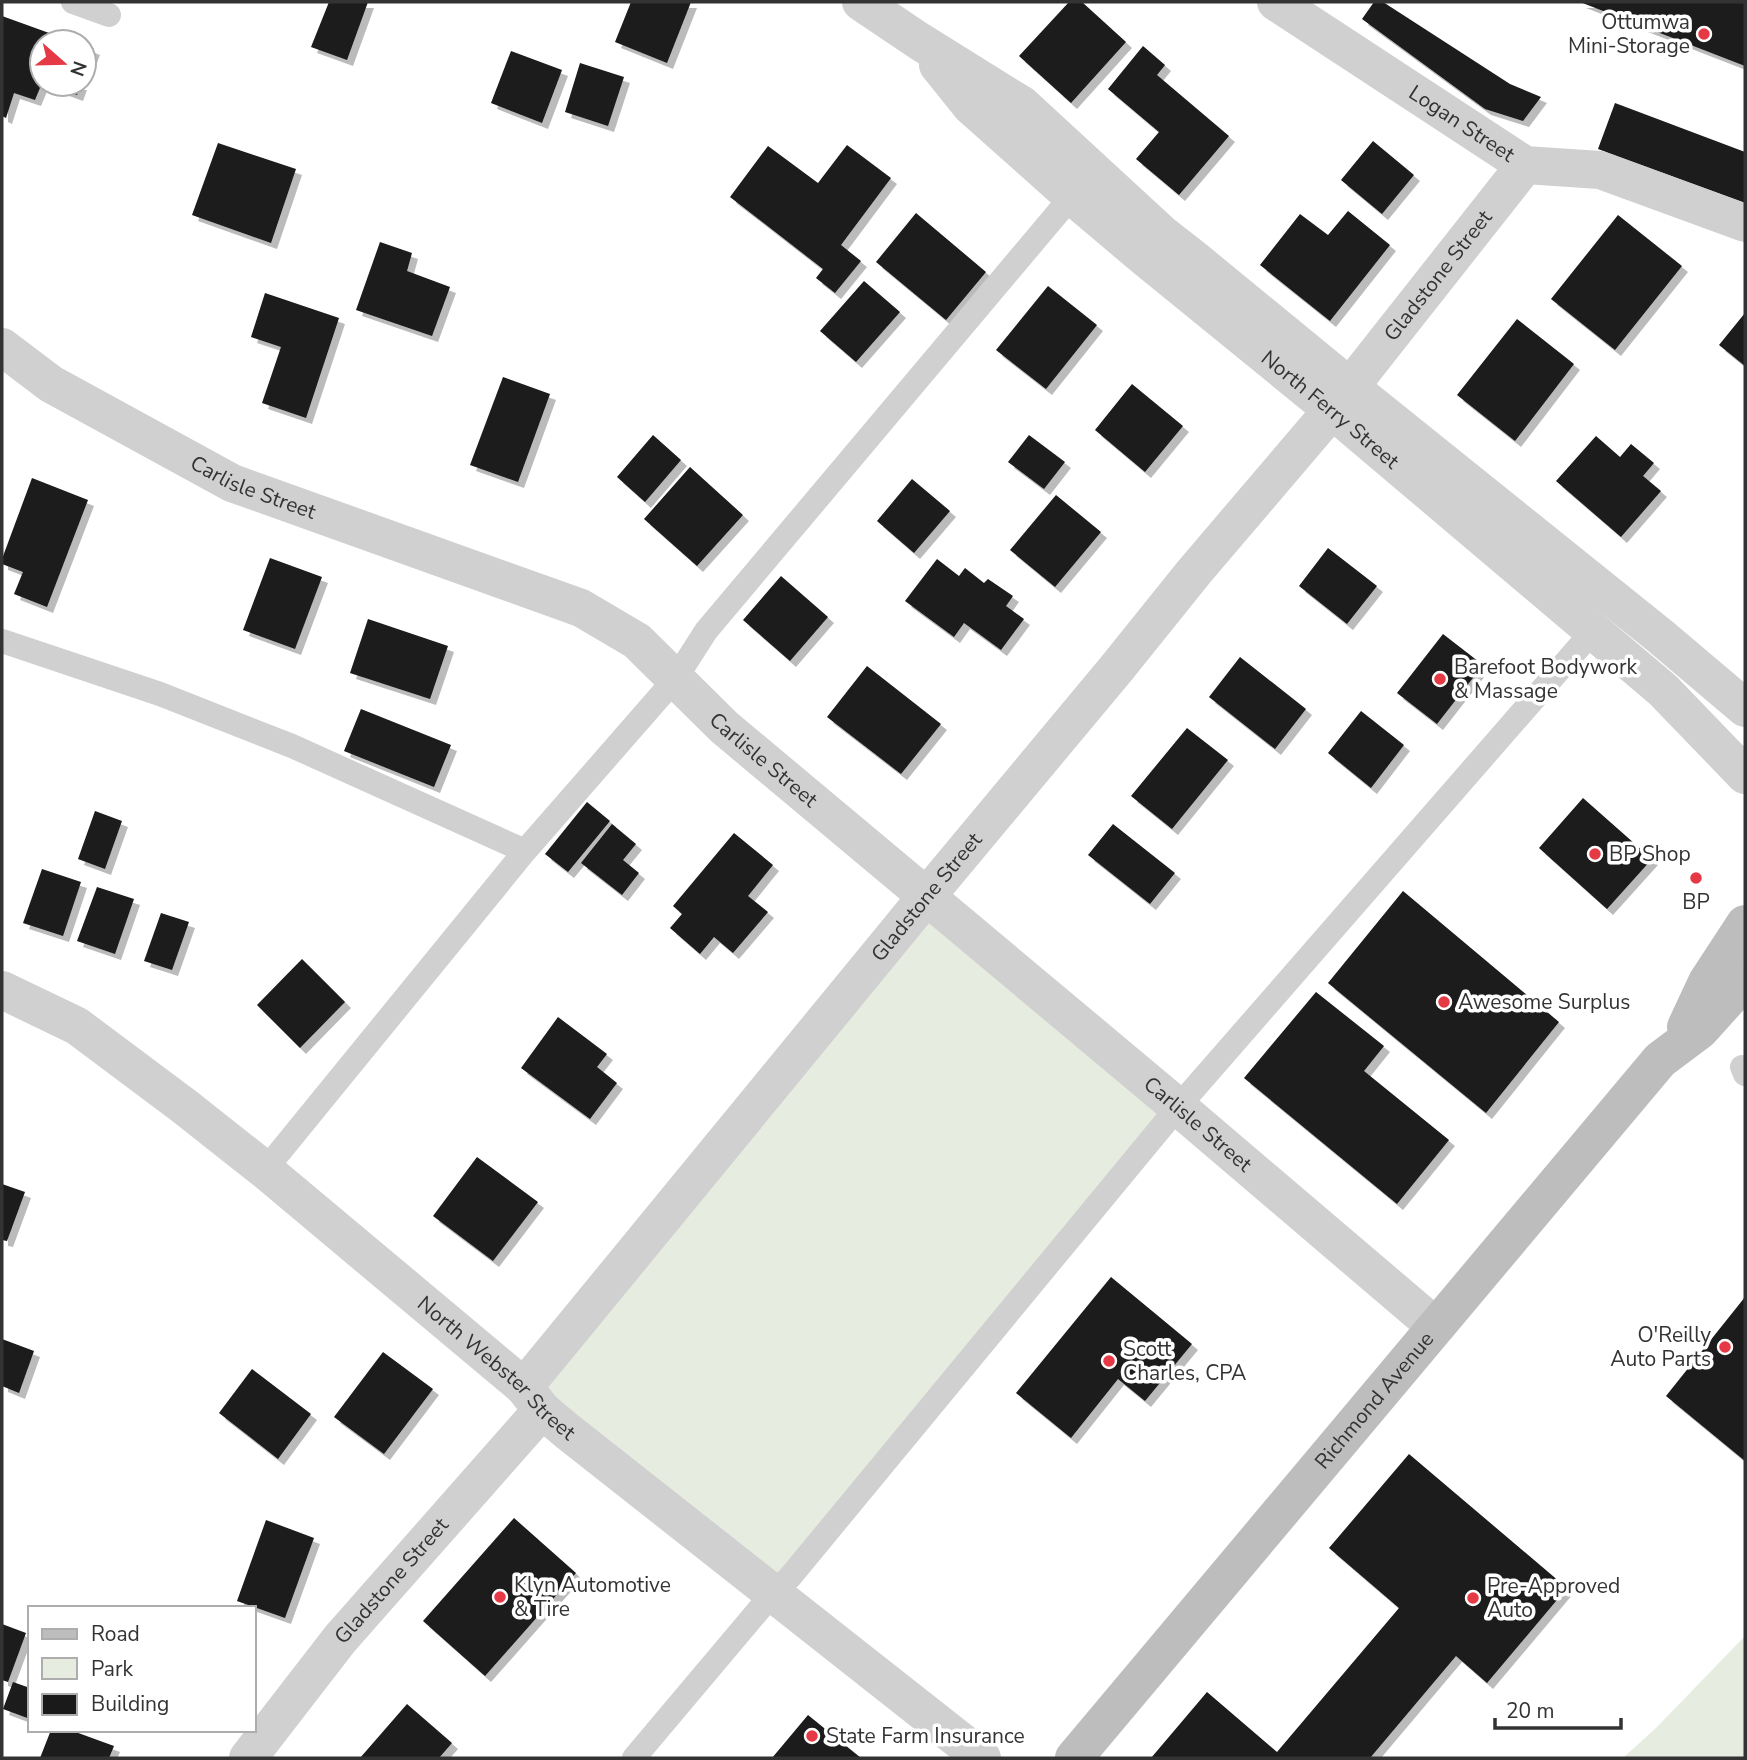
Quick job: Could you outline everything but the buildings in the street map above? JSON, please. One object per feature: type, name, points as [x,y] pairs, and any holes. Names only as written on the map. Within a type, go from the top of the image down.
[{"type":"main road","name":"Richmond Avenue","points":[[1678,1045],[1707,982],[1745,924]]},
{"type":"main road","name":"Richmond Avenue","points":[[1074,1758],[1660,1059],[1700,1030],[1745,980]]},
{"type":"street","name":"North Ferry Street","points":[[861,2],[1022,105],[1161,234],[1194,259],[1341,399],[1593,631],[1663,690],[1745,775]]},
{"type":"street","name":"Logan Street","points":[[1276,2],[1525,164],[1600,170],[1745,223]]},
{"type":"street","name":"North Ferry Street","points":[[919,41],[971,106],[1143,256],[1660,636],[1745,708]]},
{"type":"street","name":"Gladstone Street","points":[[248,1758],[926,897],[1194,572],[1341,399],[1525,164]]},
{"type":"street","name":"Carlisle Street","points":[[2,347],[51,384],[232,484],[581,608],[637,641],[724,727],[1436,1326]]},
{"type":"street","name":"North Webster Street","points":[[2,990],[77,1026],[184,1106],[265,1170],[533,1398],[982,1758]]},
{"type":"lane","points":[[73,2],[109,15]]},
{"type":"lane","points":[[265,1170],[525,851],[676,678],[706,631],[1072,196]]},
{"type":"lane","points":[[634,1758],[773,1593],[790,1577],[1178,1107],[1593,631]]},
{"type":"lane","points":[[2,641],[160,694],[292,746],[525,851]]},
{"type":"green space","points":[[926,897],[1178,1107],[773,1593],[524,1387]]},
{"type":"green space","points":[[1745,1636],[1745,1758],[1623,1758],[1657,1727]]},
{"type":"place","name":"Ottumwa Mini-Storage","points":[[1704,34]]},
{"type":"place","name":"Barefoot Bodywork & Massage","points":[[1440,679]]},
{"type":"place","name":"BP Shop","points":[[1595,854]]},
{"type":"place","name":"BP","points":[[1696,878]]},
{"type":"place","name":"Awesome Surplus","points":[[1444,1002]]},
{"type":"place","name":"O'Reilly Auto Parts","points":[[1725,1347]]},
{"type":"place","name":"Scott Charles, CPA","points":[[1109,1361]]},
{"type":"place","name":"Klyn Automotive & Tire","points":[[500,1597]]},
{"type":"place","name":"Pre-Approved Auto","points":[[1473,1598]]},
{"type":"place","name":"State Farm Insurance","points":[[812,1736]]}]
